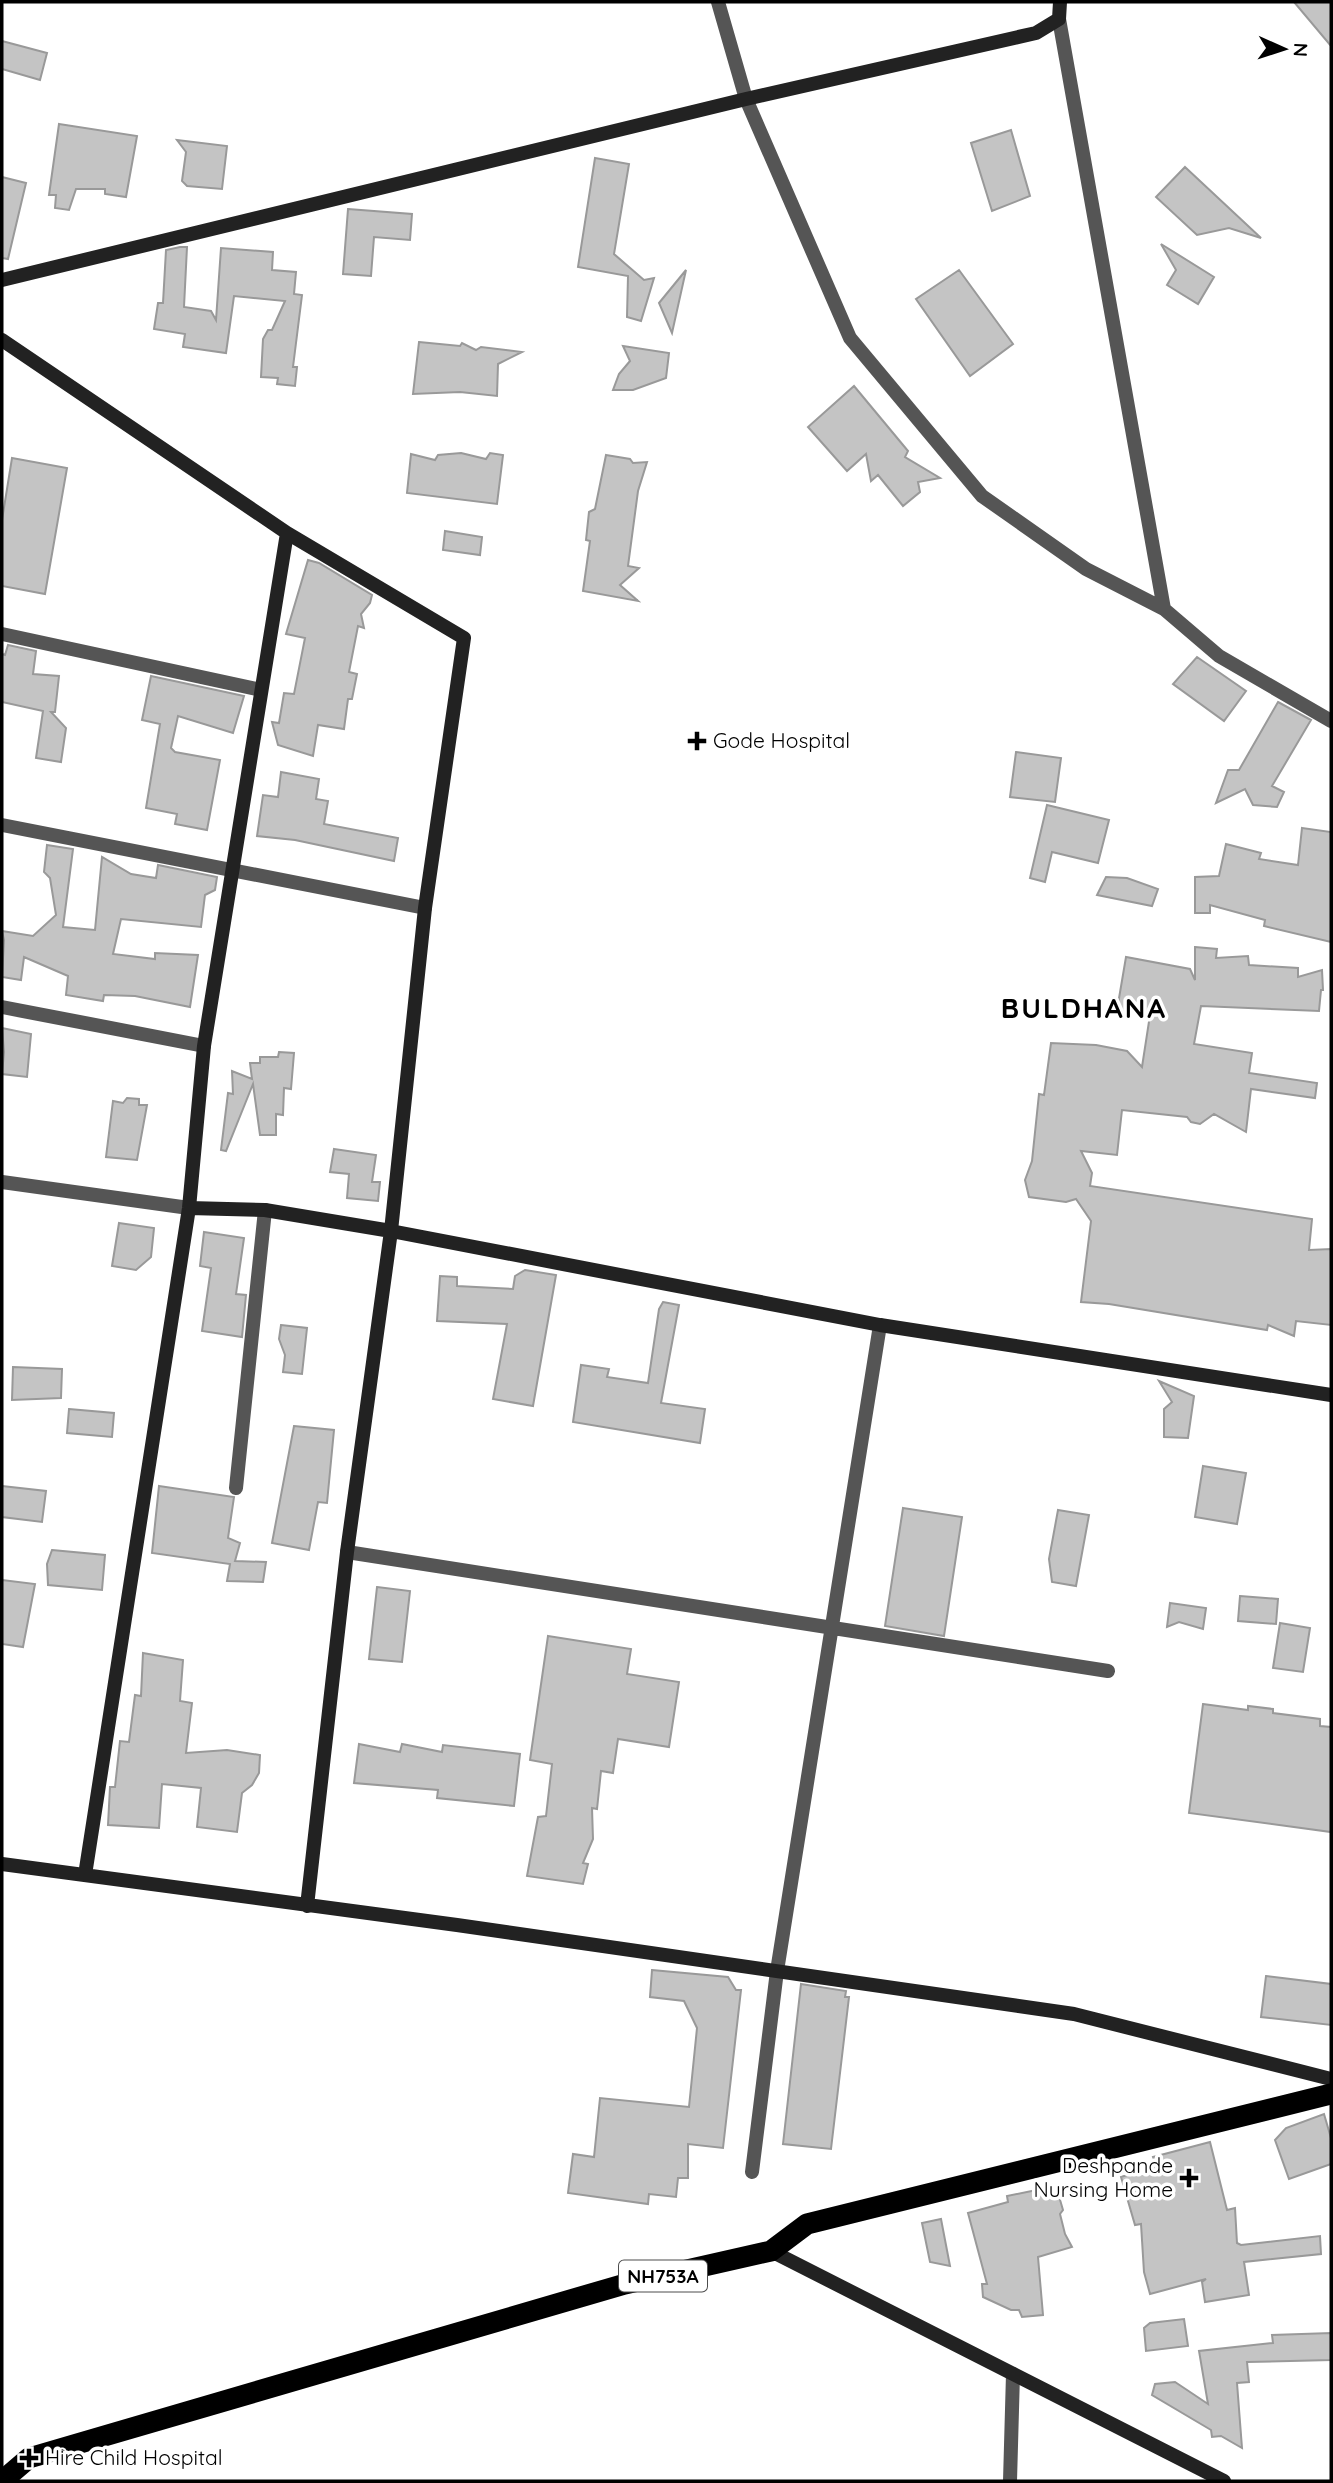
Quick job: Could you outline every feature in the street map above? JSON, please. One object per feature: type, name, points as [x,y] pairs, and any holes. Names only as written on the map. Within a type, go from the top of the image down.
[{"type":"highway","name":"NH753A","points":[[2,2481],[29,2458],[625,2284],[771,2251],[807,2224],[1331,2094]]},
{"type":"street","points":[[718,2],[746,99],[850,338],[982,496],[1086,569],[1164,609],[1220,656],[1331,721]]},
{"type":"street","points":[[1060,2],[1059,19],[1164,609]]},
{"type":"street","points":[[2,279],[746,99],[1036,33],[1059,19]]},
{"type":"street","points":[[2,340],[287,533],[464,638],[425,908],[391,1231],[347,1552],[307,1906]]},
{"type":"street","points":[[85,1875],[189,1208],[204,1046],[235,868],[287,533]]},
{"type":"street","points":[[2,634],[261,690]]},
{"type":"street","points":[[2,824],[235,868],[425,908]]},
{"type":"street","points":[[2,1007],[204,1046]]},
{"type":"street","points":[[2,1182],[189,1208],[265,1210],[391,1231],[880,1325],[1331,1395]]},
{"type":"street","points":[[236,1488],[265,1210]]},
{"type":"street","points":[[752,2172],[777,1971],[880,1325]]},
{"type":"street","points":[[347,1552],[1108,1671]]},
{"type":"street","points":[[2,1864],[1074,2014],[1331,2079]]},
{"type":"street","points":[[771,2251],[1224,2481]]},
{"type":"street","points":[[1010,2481],[1013,2374]]},
{"type":"building","points":[[1294,2],[1331,2],[1331,46]]},
{"type":"building","points":[[2,41],[47,53],[40,80],[2,69]]},
{"type":"building","points":[[59,124],[137,136],[126,197],[105,194],[105,189],[76,189],[69,210],[55,208],[56,195],[49,195]]},
{"type":"building","points":[[1011,130],[1030,196],[992,211],[971,143]]},
{"type":"building","points":[[177,140],[227,146],[222,189],[187,186],[182,181],[186,152]]},
{"type":"building","points":[[595,158],[629,164],[614,254],[644,280],[654,278],[641,321],[627,317],[628,276],[578,267]]},
{"type":"building","points":[[1185,167],[1261,238],[1229,228],[1197,235],[1156,197]]},
{"type":"building","points":[[2,177],[26,183],[8,259],[2,258]]},
{"type":"building","points":[[348,209],[412,214],[410,240],[374,237],[371,276],[343,274]]},
{"type":"building","points":[[1161,244],[1214,277],[1198,304],[1167,285],[1176,270]]},
{"type":"building","points":[[187,247],[184,307],[211,311],[216,320],[221,248],[273,252],[272,270],[296,272],[294,294],[302,295],[293,367],[297,367],[295,386],[277,384],[278,378],[261,377],[263,339],[268,330],[272,330],[285,301],[234,296],[226,353],[183,347],[185,334],[154,329],[158,303],[163,303],[166,250]]},
{"type":"building","points":[[686,270],[672,333],[659,303]]},
{"type":"building","points":[[959,270],[1013,344],[970,376],[916,299]]},
{"type":"building","points":[[419,342],[460,346],[462,343],[476,350],[481,347],[522,352],[498,364],[497,396],[460,392],[413,394]]},
{"type":"building","points":[[623,346],[669,353],[666,378],[633,390],[613,390],[619,374],[630,361]]},
{"type":"building","points":[[854,386],[908,451],[905,457],[940,478],[918,482],[920,492],[903,506],[878,475],[871,481],[866,454],[847,471],[808,427]]},
{"type":"building","points":[[461,453],[486,459],[490,453],[503,455],[497,504],[407,493],[411,454],[435,460],[438,455]]},
{"type":"building","points":[[606,455],[630,459],[633,463],[647,462],[638,491],[628,566],[639,568],[620,585],[638,601],[583,591],[590,541],[586,540],[589,512],[595,509]]},
{"type":"building","points":[[12,458],[67,468],[45,594],[2,586],[2,520]]},
{"type":"building","points":[[445,531],[482,537],[480,555],[443,550]]},
{"type":"building","points":[[308,560],[319,563],[372,595],[370,603],[361,614],[364,628],[358,626],[349,672],[357,674],[352,699],[348,699],[344,729],[318,725],[313,756],[278,745],[272,722],[279,723],[284,693],[294,694],[305,638],[286,634]]},
{"type":"building","points":[[8,645],[36,651],[33,674],[59,676],[55,712],[51,712],[66,728],[61,762],[36,758],[43,711],[2,702],[2,654],[5,655]]},
{"type":"building","points":[[1197,657],[1246,691],[1224,721],[1173,684]]},
{"type":"building","points":[[151,676],[244,696],[233,733],[178,716],[171,748],[175,752],[220,760],[207,830],[175,824],[177,814],[146,808],[160,724],[142,720]]},
{"type":"building","points":[[1278,702],[1311,720],[1272,786],[1284,792],[1277,807],[1253,805],[1245,789],[1216,803],[1228,770],[1239,770]]},
{"type":"building","points":[[1016,752],[1061,758],[1055,802],[1010,797]]},
{"type":"building","points":[[281,772],[319,779],[316,799],[328,801],[324,824],[398,838],[394,861],[295,840],[257,836],[263,795],[278,797]]},
{"type":"building","points":[[1047,805],[1109,820],[1098,863],[1052,852],[1045,882],[1030,878]]},
{"type":"building","points":[[1302,828],[1331,832],[1331,942],[1264,926],[1265,920],[1210,905],[1210,913],[1195,913],[1195,877],[1219,876],[1226,844],[1261,853],[1259,859],[1298,865]]},
{"type":"building","points":[[47,845],[73,849],[63,927],[95,930],[102,857],[131,874],[156,878],[158,865],[217,877],[215,890],[205,895],[201,927],[121,919],[113,954],[155,959],[155,953],[198,955],[190,1007],[135,996],[104,995],[103,1001],[66,995],[68,976],[24,957],[21,980],[2,977],[2,931],[33,936],[56,915],[50,878],[44,872]]},
{"type":"building","points":[[1106,877],[1127,878],[1158,889],[1152,906],[1097,895]]},
{"type":"building","points":[[1195,947],[1217,949],[1216,958],[1248,956],[1249,965],[1298,968],[1298,977],[1322,970],[1323,990],[1319,1011],[1201,1006],[1194,1044],[1252,1053],[1249,1073],[1317,1083],[1315,1098],[1251,1089],[1246,1132],[1214,1114],[1200,1124],[1191,1122],[1187,1117],[1122,1110],[1117,1155],[1081,1151],[1092,1173],[1090,1186],[1312,1219],[1309,1250],[1331,1249],[1331,1325],[1296,1321],[1294,1336],[1268,1325],[1267,1330],[1109,1304],[1081,1302],[1091,1221],[1076,1199],[1066,1202],[1029,1197],[1025,1180],[1032,1161],[1039,1094],[1044,1095],[1051,1043],[1096,1045],[1127,1051],[1142,1067],[1150,1015],[1117,1010],[1126,957],[1190,969],[1195,980]]},
{"type":"building","points":[[2,1028],[31,1034],[27,1077],[2,1074]]},
{"type":"building","points":[[279,1052],[294,1053],[291,1089],[284,1088],[283,1115],[276,1114],[276,1135],[260,1135],[253,1084],[226,1151],[221,1150],[228,1093],[233,1094],[232,1071],[252,1079],[250,1063],[260,1063],[260,1057],[278,1057]]},
{"type":"building","points":[[127,1098],[139,1099],[139,1105],[147,1105],[137,1160],[106,1157],[113,1101],[123,1103]]},
{"type":"building","points":[[334,1149],[376,1155],[372,1182],[380,1182],[378,1201],[347,1198],[349,1174],[330,1172]]},
{"type":"building","points":[[119,1223],[154,1228],[151,1257],[136,1270],[112,1266]]},
{"type":"building","points":[[204,1232],[244,1238],[236,1294],[246,1295],[242,1337],[202,1331],[211,1268],[200,1266]]},
{"type":"building","points":[[525,1270],[556,1275],[533,1406],[493,1399],[507,1324],[437,1321],[440,1276],[457,1277],[457,1286],[513,1289],[515,1276]]},
{"type":"building","points":[[663,1302],[679,1305],[661,1403],[705,1409],[700,1443],[573,1422],[581,1365],[609,1369],[607,1377],[648,1383],[659,1309]]},
{"type":"building","points":[[281,1325],[307,1328],[302,1374],[283,1372],[285,1355],[279,1339]]},
{"type":"building","points":[[13,1367],[62,1369],[61,1398],[12,1400]]},
{"type":"building","points":[[1159,1381],[1194,1396],[1188,1438],[1164,1437],[1164,1409],[1172,1402]]},
{"type":"building","points":[[69,1409],[114,1413],[112,1437],[67,1433]]},
{"type":"building","points":[[294,1426],[334,1430],[327,1503],[318,1502],[309,1550],[272,1543]]},
{"type":"building","points":[[1203,1466],[1246,1473],[1237,1524],[1195,1517]]},
{"type":"building","points":[[2,1486],[46,1491],[42,1522],[2,1517]]},
{"type":"building","points":[[159,1486],[234,1497],[228,1538],[240,1543],[235,1561],[266,1562],[263,1582],[227,1581],[230,1564],[152,1553]]},
{"type":"building","points":[[903,1508],[962,1517],[944,1636],[885,1626]]},
{"type":"building","points":[[1058,1510],[1089,1515],[1076,1586],[1052,1582],[1049,1559]]},
{"type":"building","points":[[52,1550],[105,1555],[102,1590],[48,1585],[47,1564]]},
{"type":"building","points":[[2,1580],[35,1584],[23,1647],[2,1644]]},
{"type":"building","points":[[377,1587],[410,1591],[402,1662],[369,1659]]},
{"type":"building","points":[[1240,1596],[1278,1599],[1276,1624],[1238,1621]]},
{"type":"building","points":[[1170,1603],[1206,1608],[1203,1629],[1179,1622],[1167,1627]]},
{"type":"building","points":[[1280,1623],[1310,1628],[1303,1672],[1273,1668]]},
{"type":"building","points":[[548,1636],[631,1649],[627,1674],[679,1682],[669,1747],[618,1739],[613,1773],[601,1771],[597,1809],[592,1808],[593,1839],[583,1863],[588,1864],[583,1884],[527,1876],[538,1817],[546,1816],[552,1764],[530,1760]]},
{"type":"building","points":[[143,1653],[183,1660],[180,1701],[192,1703],[186,1753],[227,1750],[260,1755],[259,1773],[252,1785],[242,1793],[237,1832],[197,1827],[201,1788],[162,1784],[159,1828],[108,1825],[110,1787],[115,1787],[120,1741],[129,1742],[135,1695],[141,1696]]},
{"type":"building","points":[[1203,1704],[1248,1710],[1248,1706],[1273,1709],[1273,1713],[1320,1719],[1320,1726],[1331,1727],[1331,1832],[1189,1813]]},
{"type":"building","points":[[359,1744],[400,1752],[402,1744],[442,1752],[443,1745],[520,1754],[514,1806],[437,1798],[438,1790],[354,1783]]},
{"type":"building","points":[[652,1970],[728,1977],[736,1990],[741,1990],[723,2148],[688,2144],[688,2178],[678,2178],[676,2197],[649,2194],[648,2204],[568,2193],[573,2154],[594,2157],[600,2098],[689,2107],[697,2028],[684,2001],[650,1997]]},
{"type":"building","points":[[1266,1976],[1331,1984],[1331,2025],[1261,2017]]},
{"type":"building","points":[[801,1984],[846,1991],[845,1997],[849,1997],[831,2149],[783,2144]]},
{"type":"building","points":[[1324,2114],[1331,2138],[1331,2164],[1289,2179],[1275,2140],[1286,2128]]},
{"type":"building","points":[[1210,2142],[1227,2210],[1235,2208],[1237,2243],[1241,2245],[1320,2236],[1321,2254],[1244,2262],[1249,2295],[1205,2302],[1202,2282],[1206,2279],[1150,2294],[1144,2272],[1141,2224],[1135,2225],[1121,2177],[1156,2166],[1153,2157]]},
{"type":"building","points":[[1056,2186],[1063,2210],[1060,2214],[1065,2234],[1072,2247],[1038,2257],[1043,2315],[1022,2317],[1019,2310],[1011,2310],[983,2297],[982,2284],[987,2284],[968,2213],[1008,2202],[1007,2196]]},
{"type":"building","points":[[941,2219],[950,2266],[930,2262],[922,2223]]},
{"type":"building","points":[[1184,2319],[1188,2346],[1146,2351],[1144,2328],[1150,2323]]},
{"type":"building","points":[[1331,2333],[1331,2360],[1247,2362],[1249,2382],[1237,2383],[1242,2448],[1221,2436],[1212,2437],[1211,2430],[1152,2395],[1155,2384],[1175,2382],[1208,2404],[1199,2351],[1273,2343],[1272,2335]]},
{"type":"place","name":"Gode Hospital","points":[[697,741]]},
{"type":"place","name":"Deshpande Nursing Home","points":[[1189,2178]]},
{"type":"place","name":"Hire Child Hospital","points":[[29,2458]]},
{"type":"district","name":"BULDHANA","points":[[1084,1008]]}]
